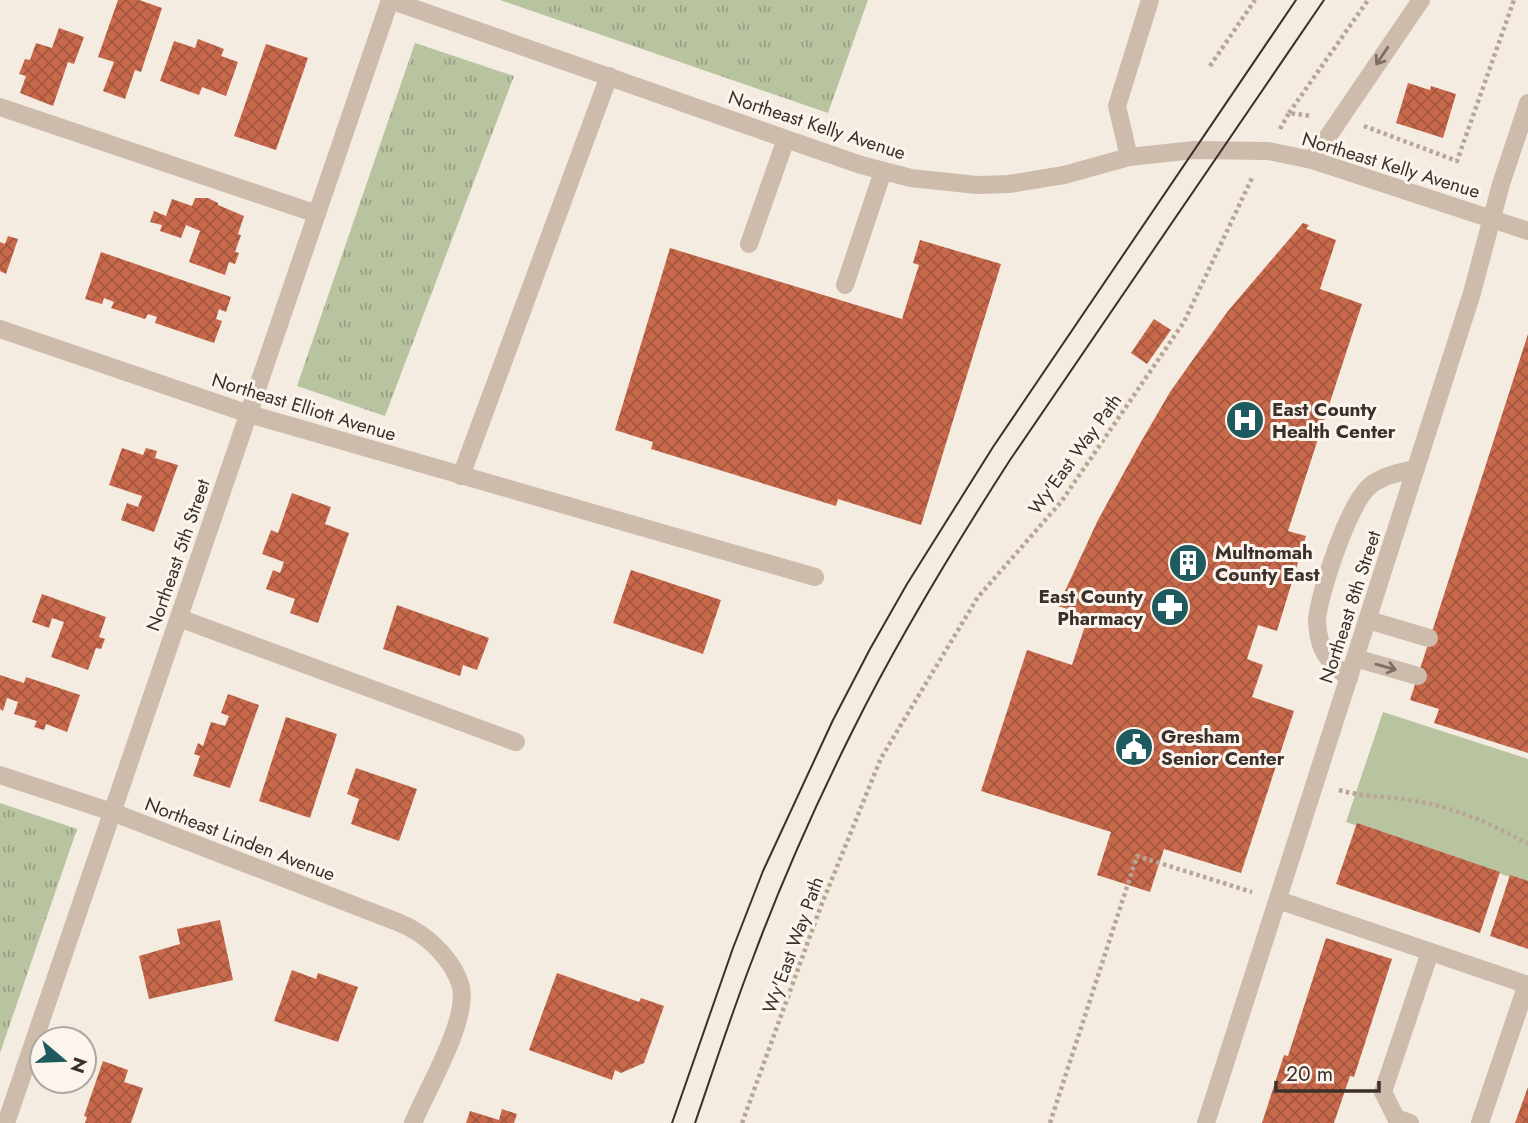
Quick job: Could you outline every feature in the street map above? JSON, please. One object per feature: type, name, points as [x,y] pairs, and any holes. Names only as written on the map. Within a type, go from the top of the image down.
[{"type":"street","name":"Northeast Kelly Avenue","points":[[390,0],[883,171],[943,182],[1009,184],[1064,175],[1129,157],[1194,150],[1268,151],[1312,159],[1528,231]]},
{"type":"street","name":"Northeast 5th Street","points":[[6,1123],[390,0]]},
{"type":"street","points":[[1129,157],[1117,106],[1150,0]]},
{"type":"street","points":[[1312,159],[1420,0]]},
{"type":"street","points":[[461,476],[609,76]]},
{"type":"street","name":"Northeast 8th Street","points":[[1206,1123],[1472,293],[1528,103]]},
{"type":"street","points":[[0,107],[317,214]]},
{"type":"street","points":[[749,244],[786,139]]},
{"type":"street","points":[[845,285],[883,171]]},
{"type":"street","name":"Northeast Elliott Avenue","points":[[0,329],[249,414],[815,576]]},
{"type":"street","points":[[1349,679],[1329,659],[1320,644],[1317,621],[1343,532],[1359,498],[1370,486],[1388,476],[1416,468]]},
{"type":"street","points":[[179,618],[516,742]]},
{"type":"street","points":[[1368,620],[1430,638]]},
{"type":"street","points":[[1355,658],[1418,676]]},
{"type":"street","name":"Northeast Linden Avenue","points":[[0,775],[112,812],[414,929],[442,952],[452,965],[461,988],[460,1011],[455,1030],[413,1123]]},
{"type":"street","points":[[1278,900],[1527,984],[1480,1123]]},
{"type":"street","points":[[1410,1123],[1396,1118],[1383,1092],[1430,952]]},
{"type":"path","points":[[1210,66],[1255,0]]},
{"type":"path","name":"Wy'East Way Path","points":[[742,1123],[821,906],[881,758],[978,597],[1061,502],[1184,322],[1250,180],[1289,113],[1367,0]]},
{"type":"path","points":[[1289,113],[1368,127],[1457,161],[1514,0]]},
{"type":"path","points":[[1316,782],[1360,796],[1413,800],[1447,807],[1475,816],[1528,844]]},
{"type":"path","points":[[1050,1123],[1137,856],[1278,900]]},
{"type":"green space","points":[[500,0],[868,0],[828,113]]},
{"type":"green space","points":[[415,43],[514,76],[385,416],[297,386]]},
{"type":"green space","points":[[1383,712],[1528,759],[1528,883],[1346,822]]},
{"type":"green space","points":[[0,803],[77,829],[0,1053]]},
{"type":"building","points":[[118,0],[139,0],[162,8],[141,72],[135,70],[125,99],[103,91],[114,62],[98,57]]},
{"type":"building","points":[[59,28],[84,37],[74,64],[68,62],[53,106],[20,93],[26,76],[19,74],[25,59],[30,60],[36,43],[52,48]]},
{"type":"building","points":[[198,39],[224,49],[221,56],[238,62],[226,96],[202,87],[199,95],[160,81],[174,41],[195,48]]},
{"type":"building","points":[[266,44],[308,58],[276,150],[234,136]]},
{"type":"building","points":[[1408,83],[1430,90],[1431,86],[1456,94],[1443,138],[1396,123]]},
{"type":"building","points":[[195,198],[208,198],[244,216],[235,252],[239,253],[235,264],[229,262],[225,275],[189,262],[200,231],[186,225],[181,238],[160,231],[162,225],[150,222],[154,211],[166,216],[172,199],[192,206]]},
{"type":"building","name":"Multnomah County East","points":[[1303,223],[1309,225],[1306,229],[1336,240],[1320,289],[1362,304],[1288,531],[1306,536],[1277,631],[1258,625],[1247,659],[1263,665],[1252,697],[1294,711],[1241,873],[1164,849],[1150,892],[1097,875],[1111,832],[981,791],[1027,650],[1072,665],[1086,623],[1079,618],[1080,613],[1058,606],[1098,520],[1138,447],[1170,392],[1228,311]]},
{"type":"building","points":[[8,236],[18,239],[6,274],[0,271],[0,242],[5,244]]},
{"type":"building","points":[[920,240],[1001,264],[921,525],[838,499],[836,506],[651,449],[653,442],[615,430],[670,248],[902,319],[919,265],[913,263]]},
{"type":"building","points":[[101,252],[231,297],[226,312],[219,309],[216,319],[222,321],[214,343],[155,323],[157,317],[148,314],[145,319],[111,308],[114,302],[104,298],[102,304],[85,299]]},
{"type":"building","points":[[1154,319],[1171,330],[1147,364],[1131,353]]},
{"type":"building","points":[[1528,334],[1528,753],[1434,723],[1439,709],[1410,700]]},
{"type":"building","points":[[122,448],[143,455],[146,448],[157,451],[155,458],[178,465],[154,532],[121,520],[127,503],[138,507],[142,496],[109,485]]},
{"type":"building","points":[[292,493],[331,507],[325,524],[349,533],[318,623],[290,613],[295,599],[266,589],[273,570],[280,573],[284,562],[262,554],[271,530],[278,533]]},
{"type":"building","points":[[631,570],[721,600],[703,654],[613,623]]},
{"type":"building","points":[[42,594],[106,617],[99,637],[105,639],[101,649],[96,648],[88,670],[51,657],[64,622],[52,618],[49,628],[32,622]]},
{"type":"building","points":[[397,605],[489,638],[477,670],[463,665],[460,676],[383,649]]},
{"type":"building","points":[[0,675],[24,683],[26,677],[80,695],[67,732],[46,724],[44,730],[34,727],[37,721],[14,714],[18,702],[7,698],[3,711],[0,709]]},
{"type":"building","points":[[228,694],[259,705],[230,788],[193,776],[200,756],[194,754],[198,743],[203,746],[211,722],[225,726],[229,716],[221,713]]},
{"type":"building","points":[[286,717],[337,734],[310,818],[259,801]]},
{"type":"building","points":[[356,768],[417,789],[399,841],[351,824],[359,799],[347,794]]},
{"type":"building","points":[[1357,823],[1500,872],[1480,933],[1336,884]]},
{"type":"building","points":[[1510,875],[1528,881],[1528,949],[1490,936]]},
{"type":"building","points":[[220,920],[233,980],[149,999],[139,956],[180,944],[177,929]]},
{"type":"building","points":[[1326,938],[1392,959],[1354,1077],[1350,1076],[1334,1123],[1262,1123],[1284,1055],[1288,1056]]},
{"type":"building","points":[[292,970],[316,979],[318,973],[358,987],[338,1042],[274,1021]]},
{"type":"building","points":[[557,973],[639,1002],[641,998],[664,1006],[644,1063],[621,1073],[615,1070],[612,1080],[529,1050]]},
{"type":"building","points":[[103,1061],[128,1070],[124,1082],[143,1088],[131,1123],[85,1123],[87,1117],[84,1116],[91,1095],[98,1095],[98,1075]]},
{"type":"building","points":[[1528,1087],[1528,1123],[1515,1123]]},
{"type":"building","points":[[502,1109],[517,1114],[514,1123],[466,1123],[470,1111],[499,1120]]},
{"type":"tram line","points":[[672,1123],[763,871],[833,720],[870,649],[907,584],[993,447],[1296,0]]},
{"type":"tram line","points":[[695,1123],[745,978],[788,871],[839,758],[908,627],[1010,460],[1324,0]]},
{"type":"place","name":"East County Health Center","points":[[1245,420]]},
{"type":"place","name":"Multnomah County East","points":[[1188,563]]},
{"type":"place","name":"East County Pharmacy","points":[[1170,607]]},
{"type":"place","name":"Gresham Senior Center","points":[[1134,747]]}]
